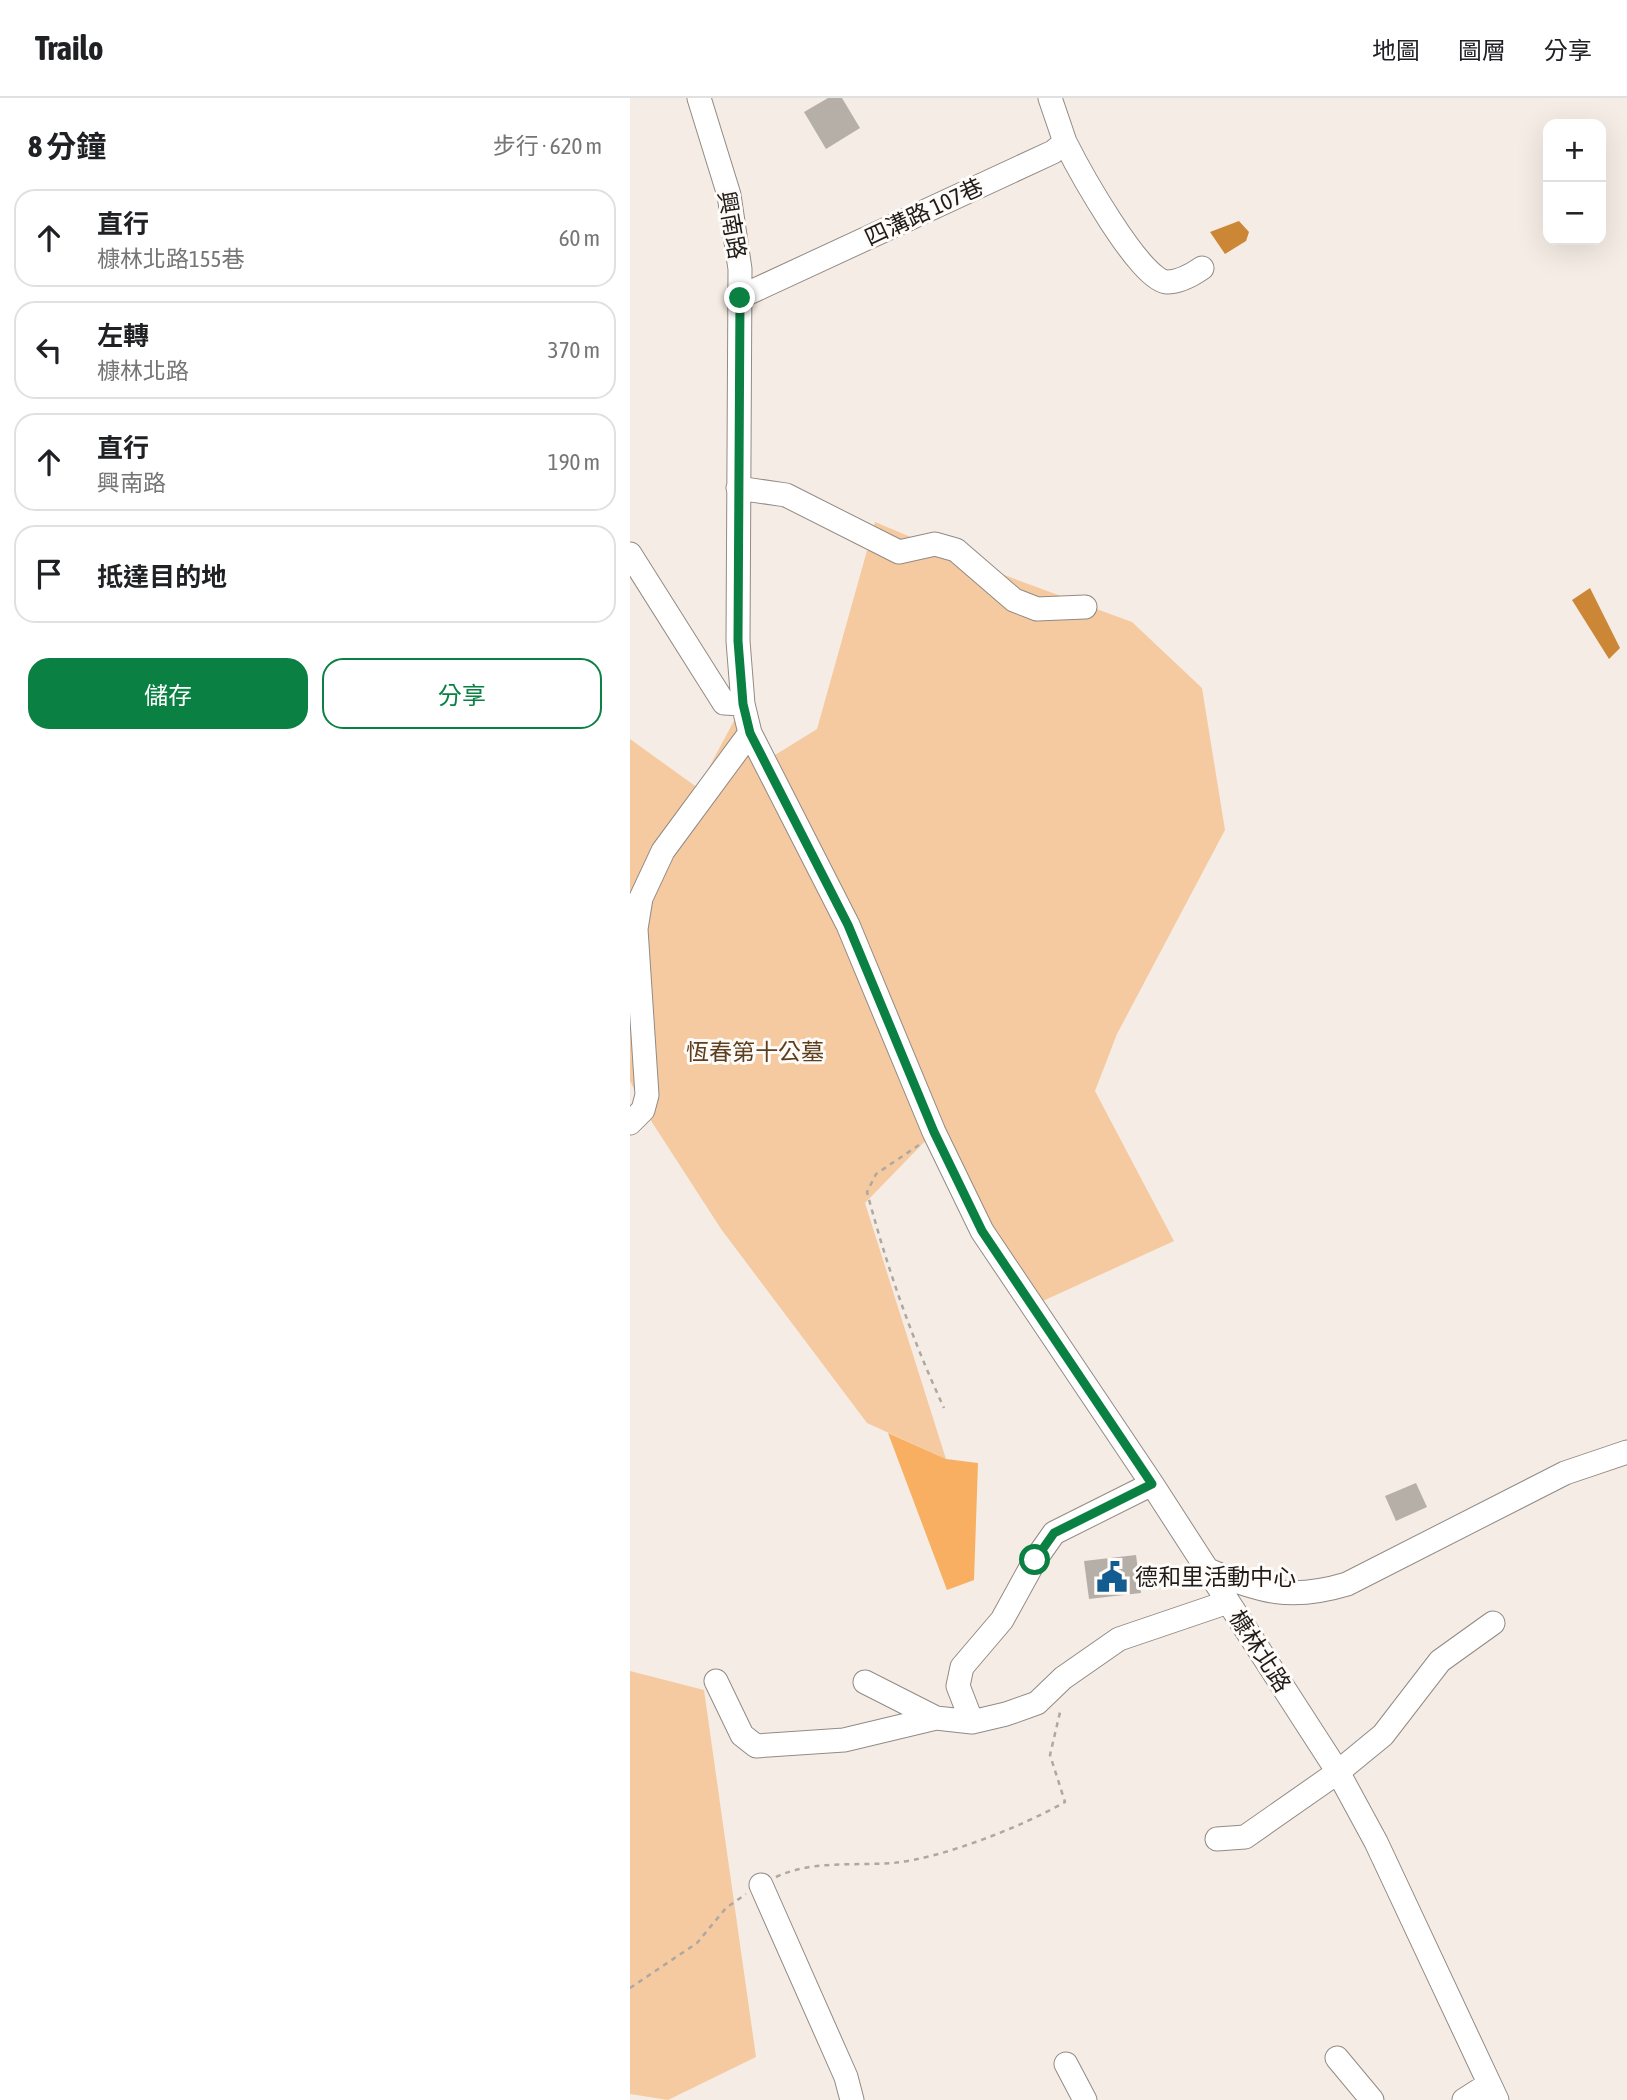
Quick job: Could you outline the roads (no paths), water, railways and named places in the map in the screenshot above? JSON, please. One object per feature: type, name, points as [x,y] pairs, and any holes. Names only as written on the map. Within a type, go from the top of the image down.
[{"type":"street","name":"興南路","points":[[699,98],[729,195],[740,270],[738,641],[743,704],[750,733]]},
{"type":"street","points":[[1050,98],[1065,142],[1086,183],[1147,273],[1166,282],[1187,278],[1202,268]]},
{"type":"street","name":"四溝路 107巷","points":[[740,298],[1053,152],[1065,142]]},
{"type":"street","points":[[738,488],[786,495],[899,552],[945,545],[956,550],[1014,600],[1037,608],[1085,607]]},
{"type":"street","points":[[630,554],[724,703],[743,704]]},
{"type":"street","points":[[630,1123],[643,1110],[647,1094],[633,931],[641,898],[663,851],[750,733]]},
{"type":"street","name":"槺林北路","points":[[750,733],[848,925],[934,1132],[982,1231],[1152,1484],[1338,1772],[1376,1842],[1493,2092]]},
{"type":"street","points":[[1206,1569],[1273,1593],[1298,1595],[1336,1588],[1565,1473],[1627,1451]]},
{"type":"street","points":[[972,1722],[958,1686],[962,1667],[1002,1620],[1035,1560],[1054,1533],[1152,1484]]},
{"type":"street","points":[[716,1681],[742,1735],[756,1746],[844,1740],[936,1718],[972,1722],[1037,1703],[1063,1678],[1119,1639],[1228,1602]]},
{"type":"street","points":[[1217,1839],[1245,1838],[1338,1772],[1383,1735],[1440,1661],[1493,1623]]},
{"type":"street","points":[[865,1682],[936,1718]]},
{"type":"street","points":[[761,1885],[846,2077],[852,2100]]},
{"type":"street","points":[[1337,2058],[1372,2100]]},
{"type":"street","points":[[1066,2064],[1085,2100]]},
{"type":"street","points":[[1464,2100],[1493,2092]]},
{"type":"place","name":"德和里活動中心","points":[[1112,1577]]},
{"type":"park label","name":"恆春第十公墓","points":[[755,1052]]}]
